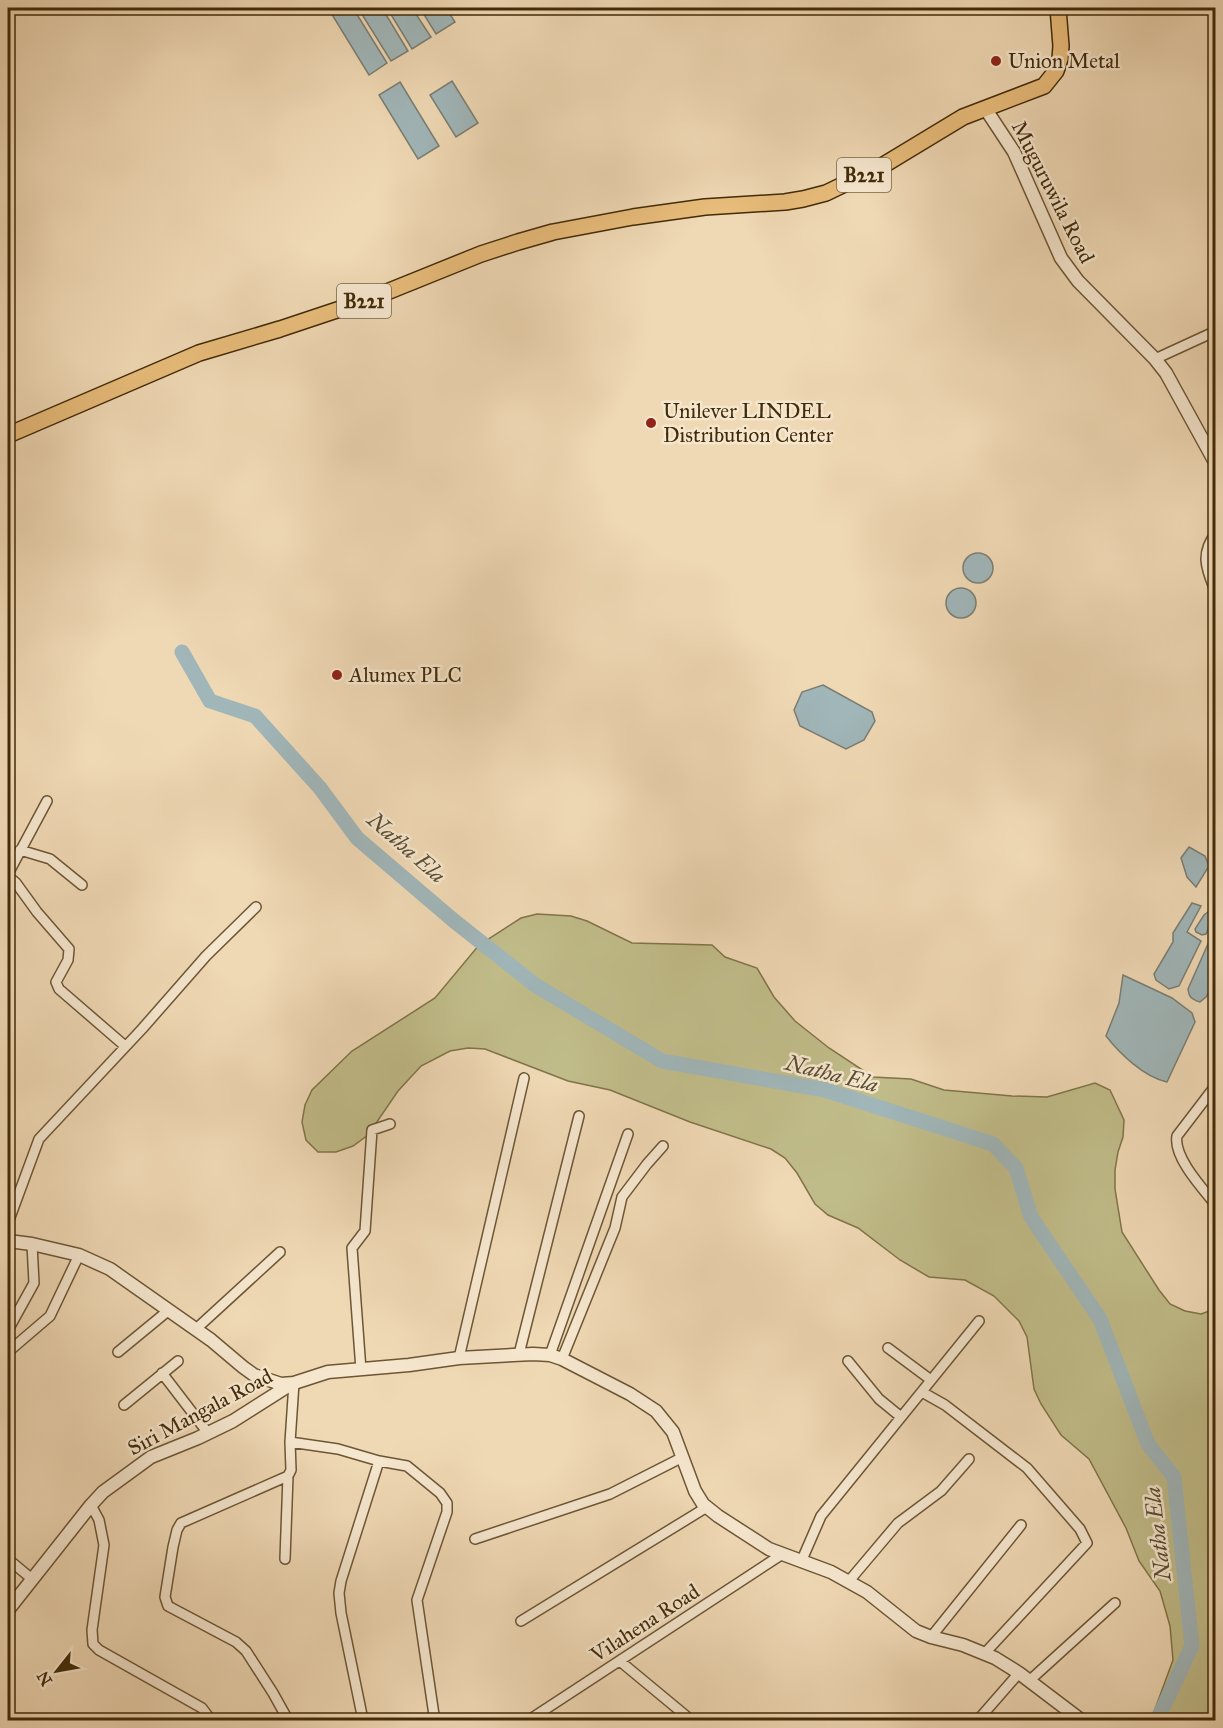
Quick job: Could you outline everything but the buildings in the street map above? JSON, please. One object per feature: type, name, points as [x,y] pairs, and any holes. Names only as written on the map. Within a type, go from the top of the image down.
[{"type":"main road","points":[[985,108],[1036,90],[1050,80],[1060,59],[1058,8]]},
{"type":"main road","name":"B221","points":[[8,435],[199,352],[280,329],[367,300],[481,254],[518,242],[553,232],[633,217],[705,207],[803,200],[826,193],[882,166],[955,122],[985,108]]},
{"type":"street","name":"Muguruwila Road","points":[[985,108],[1014,152],[1061,258],[1078,281],[1155,358],[1215,464]]},
{"type":"street","points":[[1155,358],[1215,331]]},
{"type":"street","points":[[1215,533],[1207,544],[1205,566],[1215,593]]},
{"type":"street","points":[[47,801],[8,875],[69,949],[68,960],[56,982],[58,989],[125,1046]]},
{"type":"street","points":[[20,850],[50,859],[82,885]]},
{"type":"street","points":[[8,1223],[39,1139],[142,1029],[206,956],[256,907]]},
{"type":"street","points":[[459,1358],[524,1078]]},
{"type":"street","points":[[1215,1085],[1177,1136],[1176,1142],[1178,1151],[1188,1168],[1215,1205]]},
{"type":"street","points":[[519,1354],[579,1116]]},
{"type":"street","points":[[361,1370],[352,1248],[364,1231],[372,1130],[390,1124]]},
{"type":"street","points":[[556,1357],[628,1134]]},
{"type":"street","points":[[556,1357],[615,1228],[622,1197],[663,1146]]},
{"type":"street","points":[[8,1241],[80,1255],[110,1269],[196,1329],[254,1375],[281,1383],[294,1383],[328,1372],[459,1358],[519,1354],[556,1357],[630,1394],[656,1411],[673,1432],[695,1491],[707,1507],[758,1544],[849,1581],[882,1602],[909,1627],[932,1637],[985,1653],[1019,1673],[1081,1720]]},
{"type":"street","points":[[8,1330],[34,1283],[32,1244]]},
{"type":"street","points":[[196,1329],[280,1252]]},
{"type":"street","points":[[8,1352],[50,1316],[80,1255]]},
{"type":"street","points":[[118,1352],[169,1310]]},
{"type":"street","points":[[801,1563],[821,1516],[979,1321]]},
{"type":"street","points":[[888,1348],[932,1380]]},
{"type":"street","points":[[124,1405],[178,1360]]},
{"type":"street","points":[[848,1361],[879,1399],[901,1417]]},
{"type":"street","points":[[162,1373],[208,1433]]},
{"type":"street","points":[[285,1559],[294,1383]]},
{"type":"street","name":"Siri Mangala Road","points":[[8,1610],[91,1504],[103,1492],[151,1457],[233,1421],[294,1383]]},
{"type":"street","points":[[922,1392],[945,1405],[1027,1468],[1080,1529],[1087,1543],[985,1653]]},
{"type":"street","points":[[290,1442],[338,1449],[379,1461],[407,1466],[440,1493],[447,1503],[447,1512],[417,1600],[434,1720]]},
{"type":"street","points":[[475,1539],[610,1494],[683,1457]]},
{"type":"street","points":[[849,1581],[898,1523],[941,1491],[969,1459]]},
{"type":"street","points":[[363,1720],[339,1593],[379,1461]]},
{"type":"street","points":[[288,1476],[181,1523],[173,1547],[165,1597],[168,1606],[236,1642],[246,1651],[288,1720]]},
{"type":"street","points":[[8,1492],[8,1498]]},
{"type":"street","points":[[91,1504],[99,1520],[104,1545],[92,1630],[93,1644],[99,1650],[202,1708],[211,1720]]},
{"type":"street","points":[[521,1621],[707,1507]]},
{"type":"street","points":[[932,1637],[1021,1525]]},
{"type":"street","name":"Vilahena Road","points":[[529,1720],[621,1662],[781,1555]]},
{"type":"street","points":[[8,1559],[32,1579]]},
{"type":"street","points":[[1029,1681],[1115,1603]]},
{"type":"street","points":[[621,1662],[687,1720]]},
{"type":"street","points":[[978,1720],[1019,1673]]},
{"type":"shaded area","points":[[537,914],[571,916],[587,921],[632,943],[712,945],[725,957],[757,968],[774,997],[795,1021],[829,1048],[873,1077],[911,1079],[944,1090],[1012,1096],[1047,1097],[1095,1083],[1110,1090],[1124,1120],[1123,1137],[1115,1170],[1115,1189],[1122,1232],[1170,1304],[1185,1311],[1201,1314],[1215,1309],[1215,1720],[1151,1720],[1173,1660],[1170,1626],[1160,1591],[1139,1561],[1126,1528],[1089,1459],[1061,1435],[1041,1404],[1034,1389],[1027,1337],[1019,1321],[994,1296],[965,1280],[929,1277],[900,1260],[858,1228],[828,1215],[815,1204],[797,1173],[785,1158],[771,1149],[690,1122],[610,1090],[568,1081],[485,1049],[468,1048],[450,1051],[421,1066],[398,1091],[368,1135],[353,1146],[336,1152],[318,1152],[306,1140],[302,1122],[305,1105],[312,1090],[352,1051],[435,998],[479,945],[521,918]]},
{"type":"water","points":[[328,8],[353,8],[387,63],[369,75]]},
{"type":"water","points":[[358,8],[382,8],[408,51],[391,61]]},
{"type":"water","points":[[387,8],[412,8],[431,37],[412,49]]},
{"type":"water","points":[[420,8],[446,8],[455,22],[436,34]]},
{"type":"water","points":[[452,81],[478,123],[456,137],[430,95]]},
{"type":"water","points":[[400,82],[439,146],[418,159],[379,95]]},
{"type":"water","points":[[978,553],[988,558],[993,568],[988,578],[978,583],[968,578],[963,568],[968,558]]},
{"type":"water","points":[[961,588],[971,593],[976,603],[971,613],[961,618],[951,613],[946,603],[951,593]]},
{"type":"water","points":[[823,685],[872,712],[875,721],[864,740],[846,749],[800,726],[794,710],[802,692]]},
{"type":"water","points":[[1189,847],[1205,856],[1209,866],[1196,887],[1187,877],[1181,858]]},
{"type":"water","points":[[1192,903],[1201,906],[1187,932],[1201,941],[1179,986],[1169,989],[1156,980],[1154,974],[1173,942],[1173,933]]},
{"type":"water","points":[[1208,912],[1213,916],[1206,934],[1202,935],[1195,929]]},
{"type":"water","points":[[1215,928],[1215,981],[1206,997],[1200,1002],[1191,998],[1188,989]]},
{"type":"water","points":[[1123,975],[1172,998],[1192,1013],[1195,1022],[1167,1082],[1133,1064],[1106,1036],[1119,1003]]},
{"type":"waterway","name":"Natha Ela","points":[[182,652],[210,701],[255,716],[320,788],[357,838],[453,920],[535,985],[662,1061],[825,1090],[993,1144],[1016,1168],[1031,1217],[1100,1319],[1148,1444],[1174,1477],[1192,1646],[1157,1720]]},
{"type":"place","name":"Union Metal","points":[[996,61]]},
{"type":"place","name":"Unilever LINDEL Distribution Center","points":[[651,423]]},
{"type":"place","name":"Alumex PLC","points":[[337,675]]}]
